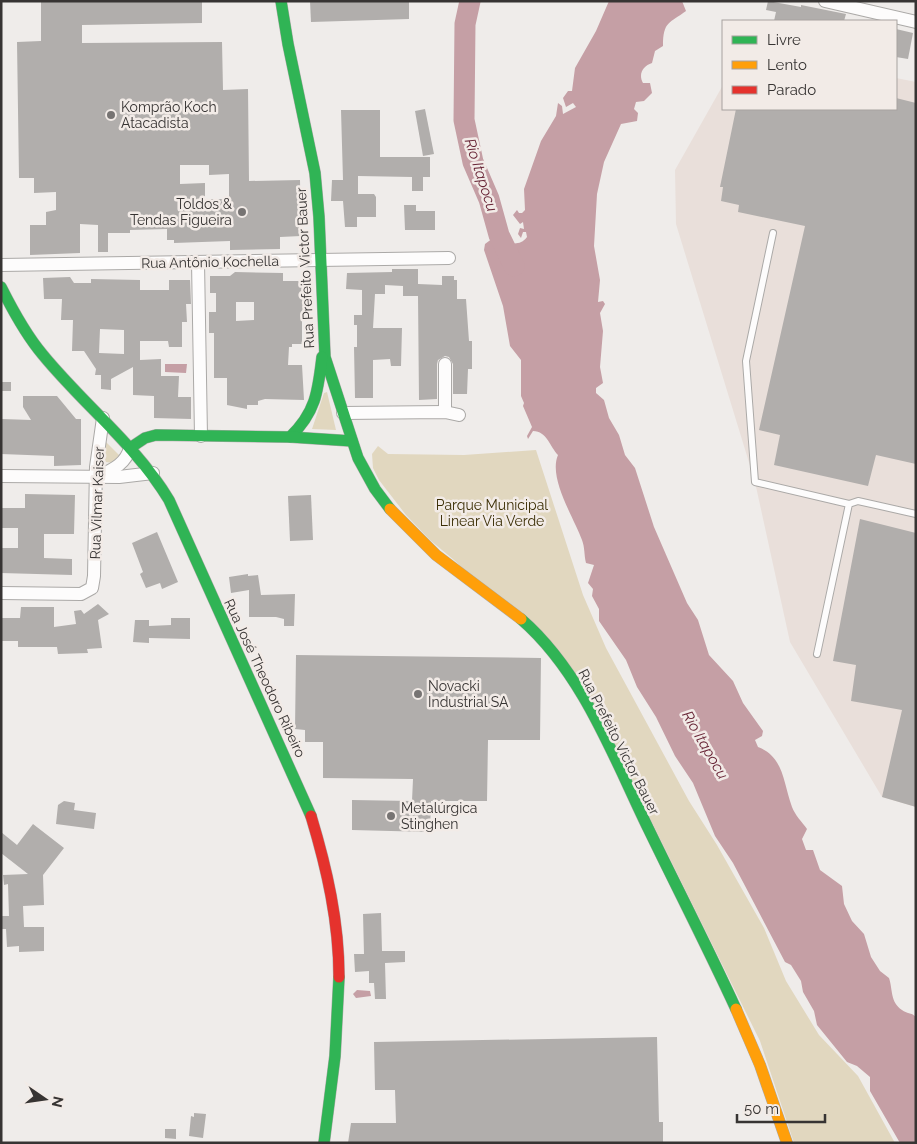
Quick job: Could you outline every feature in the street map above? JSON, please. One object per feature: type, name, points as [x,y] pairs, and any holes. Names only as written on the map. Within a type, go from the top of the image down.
[{"type":"main road","name":"Rua Prefeito Victor Bauer","points":[[281,1],[284,32],[315,175],[321,260],[323,351],[359,459],[375,488],[399,519],[447,564],[487,592],[519,618],[544,642],[573,681],[753,1045],[777,1109],[787,1143]]},
{"type":"main road","name":"Rua José Theodoro Ribeiro","points":[[1,287],[15,314],[43,355],[153,473],[169,500],[296,780],[326,867],[334,912],[338,1010],[336,1062],[324,1143]]},
{"type":"main road","points":[[290,437],[306,423],[315,408],[323,351]]},
{"type":"main road","points":[[130,448],[144,438],[156,435],[290,437],[352,441]]},
{"type":"street","points":[[825,1],[916,22]]},
{"type":"street","name":"Rua Antônio Kochella","points":[[1,265],[449,258]]},
{"type":"street","points":[[198,262],[201,436]]},
{"type":"street","points":[[445,364],[445,412]]},
{"type":"street","points":[[343,413],[445,412],[459,415]]},
{"type":"street","name":"Rua Vilmar Kaiser","points":[[1,593],[81,594],[92,588],[94,576],[96,478],[103,418]]},
{"type":"street","points":[[96,478],[113,469],[126,458],[130,448]]},
{"type":"street","points":[[1,476],[96,478],[153,473]]},
{"type":"lane","points":[[773,233],[746,361],[755,482],[849,504],[858,501],[916,514]]},
{"type":"lane","points":[[817,654],[849,504]]},
{"type":"shaded area","points":[[897,78],[916,82],[916,807],[882,797],[790,642],[755,482],[676,224],[675,170],[722,87],[722,110],[897,110]]},
{"type":"green space","points":[[327,392],[336,430],[312,429],[324,393]]},
{"type":"green space","points":[[104,440],[123,459],[117,463],[105,462],[103,458]]},
{"type":"green space","name":"Parque Municipal Linear Via Verde","points":[[378,446],[388,454],[464,455],[536,450],[583,595],[606,648],[689,801],[717,845],[764,928],[786,981],[819,1035],[858,1076],[895,1143],[794,1143],[760,1041],[582,681],[454,560],[430,540],[406,515],[379,480],[373,468],[372,454]]},
{"type":"water","points":[[609,1],[682,1],[686,11],[668,24],[664,32],[663,46],[655,51],[652,63],[642,71],[643,83],[650,83],[652,93],[644,101],[636,102],[634,109],[638,113],[637,121],[621,124],[604,162],[597,194],[594,246],[600,280],[598,302],[603,301],[605,304],[600,313],[603,331],[600,367],[603,383],[596,388],[596,393],[604,400],[609,418],[619,435],[625,455],[635,468],[654,527],[687,603],[698,620],[709,655],[733,681],[743,703],[763,731],[762,736],[755,740],[758,747],[767,751],[778,764],[793,810],[807,829],[802,839],[806,850],[813,850],[820,870],[842,886],[844,904],[852,921],[864,934],[871,957],[880,971],[889,978],[895,1003],[904,1011],[916,1017],[916,1143],[900,1143],[870,1091],[870,1077],[857,1066],[847,1062],[817,1025],[814,1011],[803,992],[801,981],[791,965],[785,962],[733,863],[715,836],[693,783],[675,756],[656,717],[637,687],[626,660],[599,621],[599,609],[592,596],[593,589],[588,583],[594,565],[586,563],[582,540],[559,486],[556,475],[558,455],[542,434],[533,431],[528,439],[527,436],[532,427],[521,396],[521,360],[510,346],[503,306],[484,250],[485,244],[493,238],[520,243],[527,237],[526,232],[523,232],[521,238],[518,234],[520,228],[524,229],[523,222],[520,224],[513,215],[517,210],[519,213],[522,213],[525,210],[524,189],[541,141],[556,116],[558,103],[562,106],[563,114],[576,107],[573,103],[566,107],[563,98],[568,91],[572,91],[575,68],[596,31]]},
{"type":"water","points":[[165,364],[187,364],[186,373],[165,372]]},
{"type":"water","points":[[357,990],[370,991],[371,996],[356,998],[353,994]]},
{"type":"building","points":[[202,1],[202,23],[82,25],[82,43],[222,42],[223,90],[248,89],[249,181],[300,180],[301,236],[280,237],[280,249],[230,250],[230,241],[174,243],[174,240],[167,240],[167,229],[130,230],[130,233],[108,233],[108,252],[98,252],[98,225],[80,224],[80,253],[30,255],[30,225],[46,225],[46,212],[56,210],[56,192],[34,193],[34,178],[19,178],[17,42],[41,41],[41,2]],"holes":[[[180,165],[209,165],[209,175],[229,174],[229,199],[205,199],[205,183],[180,184]]]},
{"type":"building","points":[[310,1],[409,1],[409,19],[311,22]]},
{"type":"building","points":[[768,1],[846,14],[844,20],[774,20],[776,12],[766,10]]},
{"type":"building","points":[[897,29],[913,33],[908,59],[897,57]]},
{"type":"building","points":[[897,98],[916,103],[916,464],[876,455],[868,486],[774,465],[780,435],[759,430],[805,226],[738,212],[739,205],[721,201],[723,187],[720,187],[736,110],[897,110]]},
{"type":"building","points":[[425,109],[434,154],[423,156],[415,111]]},
{"type":"building","points":[[341,110],[380,110],[380,157],[430,157],[430,177],[423,177],[423,191],[412,191],[412,177],[358,176],[358,194],[374,194],[376,197],[376,217],[357,217],[357,227],[345,227],[343,201],[331,201],[332,180],[343,180]]},
{"type":"building","points":[[404,205],[416,205],[416,211],[435,211],[435,230],[405,230]]},
{"type":"building","points":[[392,269],[418,269],[418,284],[442,285],[442,276],[454,276],[454,280],[457,280],[457,299],[466,299],[469,341],[472,341],[472,369],[468,369],[467,394],[453,394],[453,364],[449,357],[445,356],[438,360],[437,364],[437,399],[419,400],[418,296],[403,296],[403,286],[385,285],[385,294],[375,294],[373,328],[402,328],[401,366],[391,366],[390,359],[373,360],[373,398],[355,398],[354,347],[357,347],[357,325],[354,325],[354,315],[362,315],[362,290],[346,289],[347,273],[392,272]]},
{"type":"building","points":[[235,272],[283,273],[283,281],[307,281],[307,312],[302,312],[302,344],[292,344],[292,347],[289,347],[288,365],[302,365],[304,400],[265,399],[258,401],[258,405],[247,405],[247,409],[227,405],[227,378],[214,378],[214,333],[209,333],[209,312],[216,312],[216,293],[210,293],[210,276],[230,276]],"holes":[[[236,302],[254,302],[254,320],[236,321]]]},
{"type":"building","points":[[70,277],[74,283],[91,283],[91,279],[140,280],[140,290],[169,290],[169,280],[190,280],[191,304],[186,304],[187,322],[182,322],[182,347],[169,347],[168,341],[140,341],[140,360],[161,359],[161,376],[179,376],[178,397],[191,397],[191,419],[154,418],[154,396],[133,395],[133,367],[111,379],[111,390],[101,389],[101,375],[95,375],[96,369],[84,351],[72,351],[73,320],[61,320],[62,299],[44,299],[43,278]],"holes":[[[100,329],[124,330],[124,354],[99,353]]]},
{"type":"building","points":[[1,382],[11,382],[11,391],[1,391]]},
{"type":"building","points":[[23,396],[57,396],[76,419],[81,419],[81,465],[54,466],[54,456],[1,454],[2,419],[31,420],[23,407]]},
{"type":"building","points":[[25,494],[75,495],[74,534],[44,534],[44,558],[72,559],[72,575],[1,573],[2,548],[18,548],[18,528],[1,528],[1,508],[25,508]]},
{"type":"building","points":[[311,495],[313,540],[290,541],[288,496]]},
{"type":"building","points":[[860,519],[916,533],[916,807],[882,797],[902,710],[851,701],[856,665],[833,661]]},
{"type":"building","points":[[157,532],[178,582],[162,589],[160,583],[146,588],[140,574],[143,572],[132,543]]},
{"type":"building","points":[[248,574],[248,576],[258,575],[261,595],[295,594],[294,626],[284,626],[284,619],[276,617],[249,617],[249,590],[231,593],[229,577]]},
{"type":"building","points":[[98,604],[109,614],[98,620],[102,648],[87,649],[88,653],[58,654],[57,647],[18,647],[18,641],[1,641],[1,618],[20,618],[21,607],[54,607],[54,627],[76,624],[74,611],[81,610],[84,614]]},
{"type":"building","points":[[171,618],[190,618],[190,639],[149,638],[149,643],[133,642],[135,620],[149,620],[149,626],[171,625]]},
{"type":"building","name":"Novacki Industrial SA","points":[[296,655],[541,658],[540,740],[488,740],[487,801],[431,801],[430,832],[352,830],[352,800],[412,801],[413,779],[323,778],[323,742],[305,742],[305,730],[295,729]]},
{"type":"building","points":[[64,801],[75,803],[74,810],[96,813],[94,829],[56,824],[58,805]]},
{"type":"building","points":[[33,824],[64,848],[43,875],[44,905],[23,906],[24,927],[44,927],[44,951],[19,952],[19,946],[7,947],[6,929],[1,929],[1,916],[9,916],[8,884],[4,885],[3,875],[28,874],[1,853],[1,832],[17,845]]},
{"type":"building","points":[[381,913],[382,951],[405,951],[405,962],[385,963],[386,999],[375,999],[374,983],[369,983],[369,971],[355,972],[354,954],[364,954],[363,914]]},
{"type":"building","points":[[657,1037],[659,1122],[663,1122],[663,1143],[348,1143],[351,1123],[396,1123],[395,1090],[375,1090],[374,1042]]},
{"type":"building","points":[[194,1113],[206,1114],[203,1138],[189,1136],[191,1116],[194,1117]]},
{"type":"building","points":[[165,1129],[176,1129],[176,1139],[165,1138]]},
{"type":"waterway","name":"Rio Itapocu","points":[[470,1],[465,24],[464,120],[473,162],[489,199],[499,235],[514,266]]},
{"type":"traffic: fast","points":[[281,1],[315,173],[319,217],[325,357],[358,458],[375,489],[390,509]]},
{"type":"traffic: fast","points":[[1,287],[20,322],[37,347],[141,461],[169,500],[311,816]]},
{"type":"traffic: fast","points":[[290,437],[299,428],[310,410],[317,391],[322,357]]},
{"type":"traffic: fast","points":[[130,448],[145,438],[156,435],[290,437],[352,441]]},
{"type":"traffic: fast","points":[[521,619],[562,664],[595,717],[736,1009]]},
{"type":"traffic: fast","points":[[324,1143],[335,1056],[339,977]]},
{"type":"traffic: slow","points":[[390,509],[436,555],[521,619]]},
{"type":"traffic: slow","points":[[736,1009],[760,1065],[787,1143]]},
{"type":"traffic: jam","points":[[311,816],[331,896],[337,936],[339,977]]},
{"type":"place","name":"Komprão Koch Atacadista","points":[[111,115]]},
{"type":"place","name":"Toldos & Tendas Figueira","points":[[242,212]]},
{"type":"place","name":"Novacki Industrial SA","points":[[418,694]]},
{"type":"place","name":"Metalúrgica Stinghen","points":[[391,816]]}]
